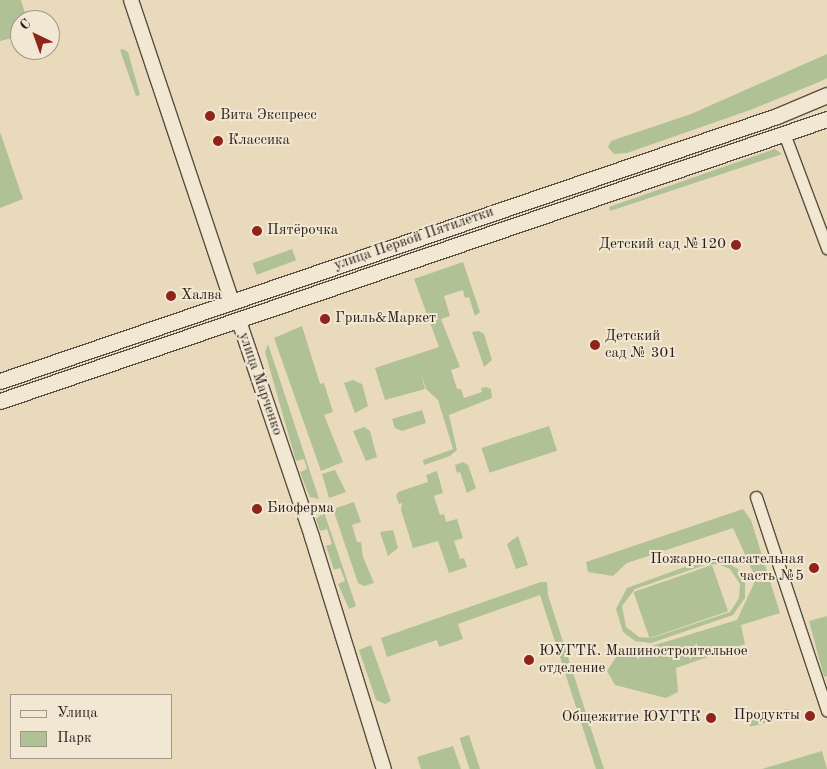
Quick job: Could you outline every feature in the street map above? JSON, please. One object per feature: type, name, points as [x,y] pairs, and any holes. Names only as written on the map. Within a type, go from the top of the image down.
[{"type":"main road","name":"улица Первой Пятилетки","points":[[0,381],[750,125],[827,95]]},
{"type":"main road","name":"улица Первой Пятилетки","points":[[0,401],[785,136],[827,119]]},
{"type":"main road","name":"улица Марченко","points":[[232,301],[239,321]]},
{"type":"street","name":"улица Марченко","points":[[132,0],[232,301]]},
{"type":"street","points":[[785,136],[827,248]]},
{"type":"street","name":"улица Марченко","points":[[239,321],[312,537],[384,769]]},
{"type":"street","points":[[756,498],[827,710]]},
{"type":"green space","points":[[0,0],[21,0],[24,10],[10,10],[10,38],[0,41]]},
{"type":"green space","points":[[123,49],[128,52],[140,95],[136,96],[120,50]]},
{"type":"green space","points":[[827,54],[827,78],[819,82],[750,110],[627,153],[614,154],[608,147],[611,141],[691,114]]},
{"type":"green space","points":[[0,132],[23,199],[0,208]]},
{"type":"green space","points":[[775,149],[782,154],[610,211],[609,207]]},
{"type":"green space","points":[[292,249],[296,260],[257,275],[253,263]]},
{"type":"green space","points":[[463,262],[480,312],[475,316],[469,297],[465,298],[463,290],[444,296],[450,316],[441,319],[460,367],[451,370],[457,389],[461,389],[464,398],[482,392],[481,388],[486,387],[491,389],[492,398],[449,415],[457,450],[450,456],[424,465],[423,460],[453,449],[438,400],[426,389],[420,370],[425,389],[385,400],[375,368],[439,347],[414,279]]},
{"type":"green space","points":[[302,326],[320,384],[324,383],[333,412],[324,415],[343,462],[321,471],[274,338]]},
{"type":"green space","points":[[479,331],[484,334],[492,360],[484,367],[472,332]]},
{"type":"green space","points":[[268,344],[319,499],[310,497],[300,472],[307,469],[304,459],[296,461],[265,352]]},
{"type":"green space","points":[[353,380],[362,384],[368,406],[355,413],[344,383]]},
{"type":"green space","points":[[422,410],[426,423],[402,431],[395,428],[392,419]]},
{"type":"green space","points":[[549,426],[557,451],[490,473],[481,448]]},
{"type":"green space","points":[[364,427],[370,431],[377,457],[366,461],[353,431]]},
{"type":"green space","points":[[463,462],[468,465],[476,488],[467,493],[460,472],[457,473],[455,465]]},
{"type":"green space","points":[[335,470],[346,492],[329,498],[322,474]]},
{"type":"green space","points":[[437,471],[443,493],[434,496],[440,515],[444,514],[446,522],[457,519],[463,538],[454,541],[460,559],[464,558],[467,567],[449,573],[438,541],[413,548],[401,510],[402,503],[399,504],[396,496],[398,492],[428,482],[426,475]]},
{"type":"green space","points":[[354,502],[361,522],[352,525],[357,542],[361,542],[363,557],[374,583],[364,586],[358,583],[333,509]]},
{"type":"green space","points":[[743,509],[751,520],[780,613],[741,625],[745,644],[676,668],[678,692],[666,698],[615,685],[607,671],[616,657],[737,620],[756,579],[733,528],[627,563],[613,576],[588,572],[586,562]]},
{"type":"green space","points":[[324,512],[356,606],[349,609],[338,584],[345,581],[340,568],[334,570],[326,546],[332,544],[327,529],[320,531],[316,519]]},
{"type":"green space","points":[[393,530],[398,548],[388,556],[380,532]]},
{"type":"green space","points":[[518,536],[528,565],[516,569],[507,544]]},
{"type":"green space","points":[[720,559],[738,569],[745,583],[745,598],[733,615],[651,643],[635,641],[623,632],[616,609],[627,588],[704,560]],"holes":[[[718,564],[730,569],[740,584],[739,598],[730,612],[652,638],[639,637],[626,627],[622,606],[635,589],[705,565]]]},
{"type":"green space","points":[[712,565],[728,611],[649,638],[634,592]]},
{"type":"green space","points":[[541,582],[547,582],[548,595],[604,769],[596,769],[540,595],[458,624],[463,639],[439,647],[437,640],[387,657],[381,638]]},
{"type":"green space","points":[[827,616],[827,676],[824,677],[809,621]]},
{"type":"green space","points":[[371,645],[391,701],[385,704],[376,700],[359,650]]},
{"type":"green space","points":[[788,709],[790,717],[750,727],[748,719]]},
{"type":"green space","points":[[469,735],[480,769],[470,769],[459,738]]},
{"type":"green space","points":[[453,746],[461,769],[421,769],[417,757]]},
{"type":"green space","points":[[822,751],[827,769],[762,769]]},
{"type":"place","name":"Вита Экспресс","points":[[210,116]]},
{"type":"place","name":"Классика","points":[[218,141]]},
{"type":"place","name":"Пятёрочка","points":[[257,231]]},
{"type":"place","name":"Детский сад №120","points":[[736,245]]},
{"type":"place","name":"Халва","points":[[171,296]]},
{"type":"place","name":"Гриль&Маркет","points":[[325,319]]},
{"type":"place","name":"Детский сад № 301","points":[[595,345]]},
{"type":"place","name":"Биоферма","points":[[257,509]]},
{"type":"place","name":"Пожарно-спасательная часть №5","points":[[814,568]]},
{"type":"place","name":"ЮУГТК. Машиностроительное отделение","points":[[529,660]]},
{"type":"place","name":"Продукты","points":[[810,716]]},
{"type":"place","name":"Общежитие ЮУГТК","points":[[711,718]]}]
